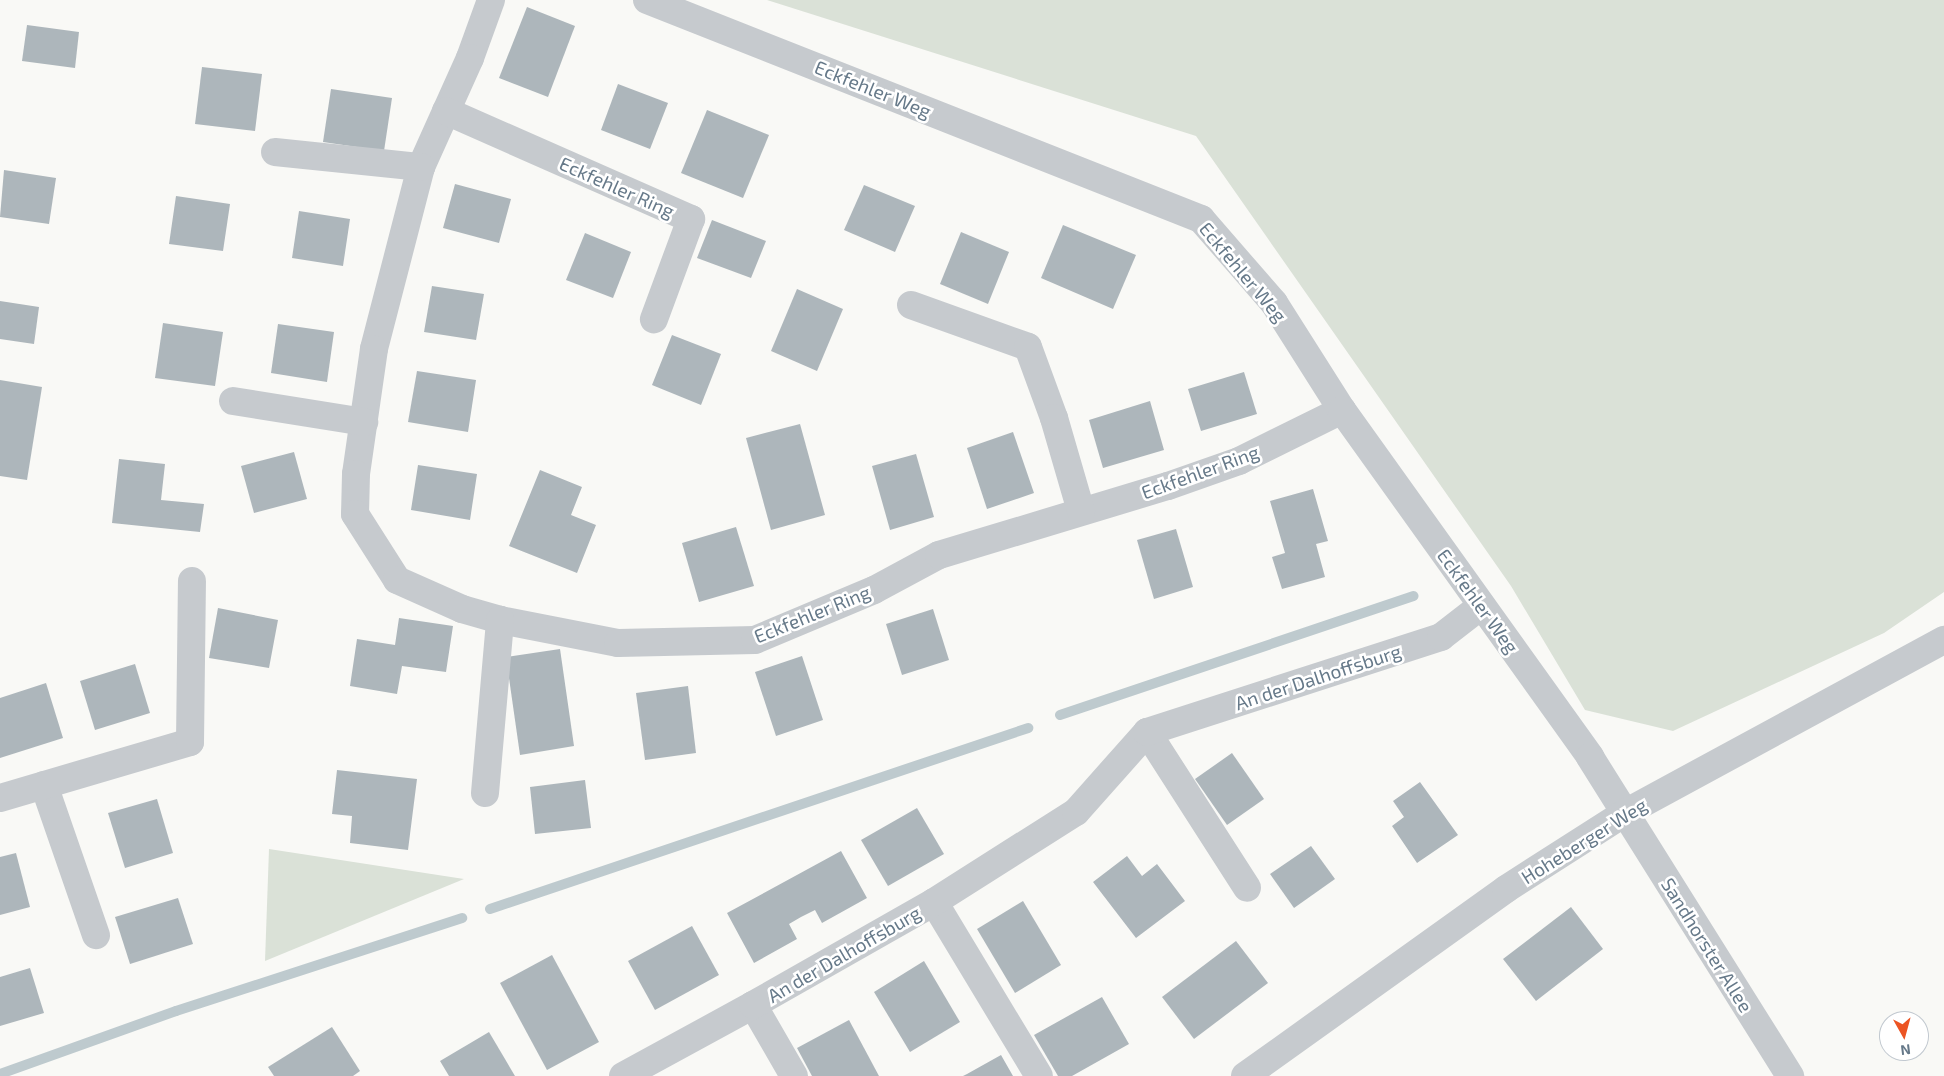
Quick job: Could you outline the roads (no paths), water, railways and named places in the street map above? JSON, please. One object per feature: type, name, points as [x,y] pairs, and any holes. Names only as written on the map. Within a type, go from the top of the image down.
[{"type":"street","name":"Eckfehler Ring","points":[[491,0],[470,58],[421,168],[374,349],[356,474],[356,514],[397,580],[462,609],[500,620],[618,642],[754,640],[874,590],[939,555],[1168,486],[1239,461],[1342,410]]},
{"type":"street","name":"Eckfehler Weg","points":[[647,0],[1201,219],[1274,303],[1342,410],[1590,757],[1626,813]]},
{"type":"street","name":"Eckfehler Ring","points":[[446,111],[691,219],[654,319]]},
{"type":"street","points":[[274,152],[421,168]]},
{"type":"street","points":[[911,305],[1028,347],[1054,418],[1081,511]]},
{"type":"street","points":[[233,401],[364,422]]},
{"type":"street","points":[[0,798],[190,742],[192,580]]},
{"type":"street","name":"An der Dalhoffsburg","points":[[623,1076],[753,1005],[934,902],[1076,812],[1147,732],[1441,636],[1481,606]]},
{"type":"street","points":[[485,793],[500,620]]},
{"type":"street","name":"Hoheberger Weg","points":[[1245,1076],[1506,889],[1626,813],[1944,640]]},
{"type":"street","points":[[1147,732],[1247,888]]},
{"type":"street","points":[[44,785],[96,935]]},
{"type":"street","name":"Sandhorster Allee","points":[[1626,813],[1790,1076]]},
{"type":"street","name":"An der Dalhoffsburg","points":[[934,902],[1039,1076]]},
{"type":"street","name":"An der Dalhoffsburg","points":[[753,1005],[794,1076]]},
{"type":"waterway","points":[[1060,715],[1413,596]]},
{"type":"waterway","points":[[490,909],[1028,728]]},
{"type":"waterway","points":[[0,1074],[176,1011],[462,918]]}]
